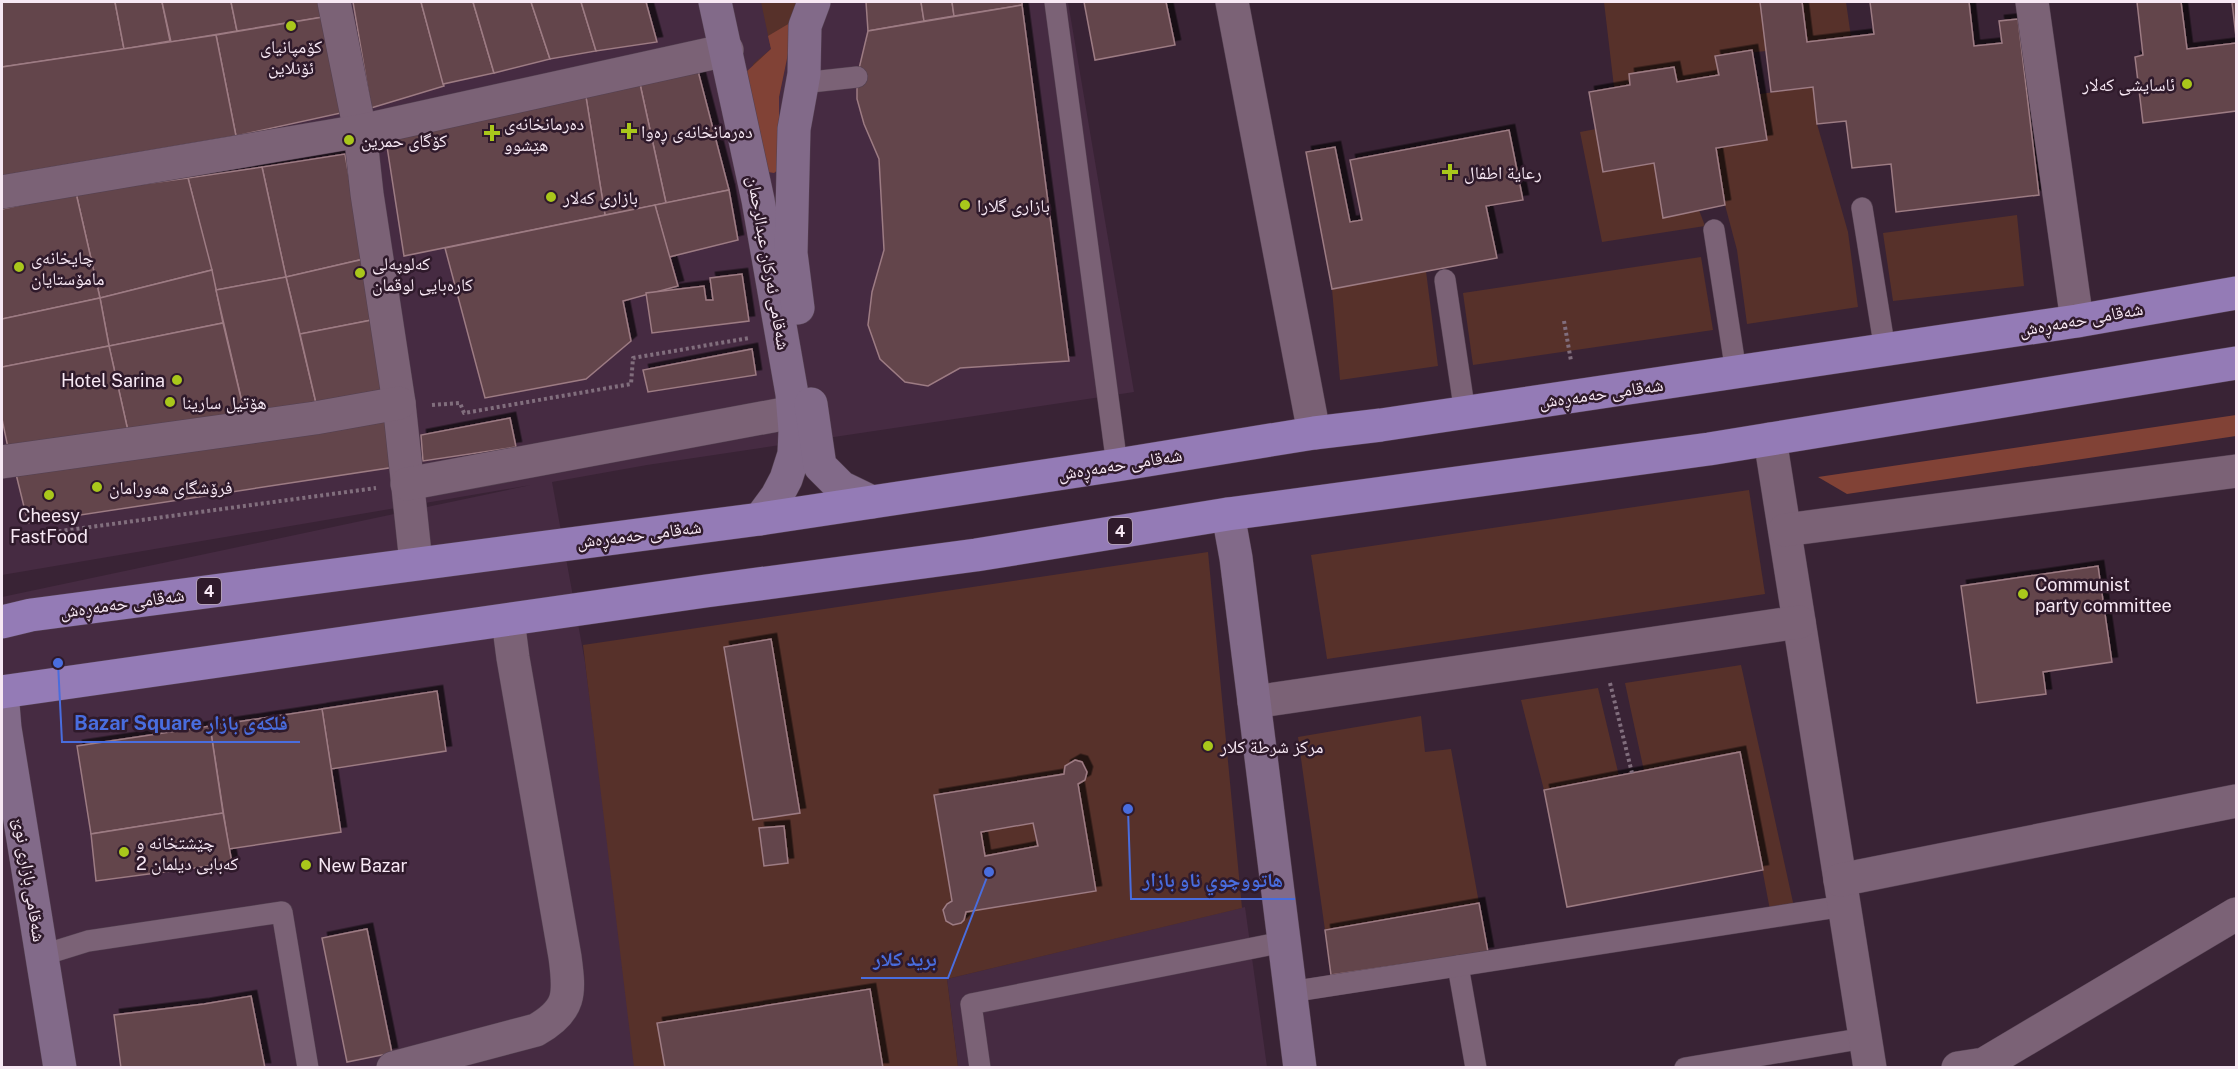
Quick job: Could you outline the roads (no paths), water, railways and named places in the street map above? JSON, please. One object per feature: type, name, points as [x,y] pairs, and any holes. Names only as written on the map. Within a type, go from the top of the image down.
[{"type":"highway","points":[[2200,298],[2236,277]]},
{"type":"highway","name":"شەقامی حەمەڕەش","points":[[2,622],[31,615],[760,519],[1314,433],[1465,413],[2077,321],[2236,292]]},
{"type":"highway","name":"4","points":[[2,691],[976,555],[1228,514],[1770,439],[2236,363]]},
{"type":"street","points":[[334,2],[360,131],[367,194],[399,403],[416,563]]},
{"type":"street","name":"شەقامی ئەرکان عبدالرحمان","points":[[715,2],[758,200],[794,412],[794,454],[777,496],[760,519]]},
{"type":"street","name":"شەقامی ئەرکان عبدالرحمان","points":[[814,2],[805,26],[802,83],[794,129],[791,253],[820,466],[841,487],[872,502]]},
{"type":"street","points":[[1232,2],[1314,433]]},
{"type":"street","points":[[2032,2],[2077,321]]},
{"type":"street","points":[[2,192],[360,131],[727,50]]},
{"type":"street","points":[[758,200],[792,188]]},
{"type":"street","points":[[2,462],[315,418],[399,403]]},
{"type":"street","points":[[407,484],[794,412]]},
{"type":"street","points":[[1770,439],[1868,1053]]},
{"type":"street","points":[[1785,530],[2236,471]]},
{"type":"street","points":[[1228,514],[1236,558],[1300,1068]]},
{"type":"street","points":[[393,1068],[536,1030],[552,1021],[562,1010],[567,994],[568,977],[565,957],[508,620]]},
{"type":"street","points":[[1254,702],[1799,622]]},
{"type":"street","name":"شەقامی بازاری نوێ","points":[[2,691],[5,728],[60,1068]]},
{"type":"street","points":[[1842,893],[2236,801]]},
{"type":"street","points":[[1958,1068],[1984,1064],[2236,914]]},
{"type":"lane","points":[[1054,2],[1117,465]]},
{"type":"lane","points":[[802,83],[857,77]]},
{"type":"lane","points":[[1862,208],[1885,350]]},
{"type":"lane","points":[[1714,230],[1736,372]]},
{"type":"lane","points":[[1445,279],[1465,413]]},
{"type":"lane","points":[[1290,992],[1458,966],[1842,893]]},
{"type":"lane","points":[[43,955],[88,941],[282,912],[308,1068]]},
{"type":"lane","points":[[980,1068],[971,1004],[1283,942]]},
{"type":"lane","points":[[1458,966],[1476,1068]]},
{"type":"lane","points":[[1685,1068],[1868,1053]]},
{"type":"place","name":"کۆمپانیای ئۆنلاین","points":[[291,26]]},
{"type":"place","name":"ئاسایشی کەلار","points":[[2187,84]]},
{"type":"place","name":"دەرمانخانەی ڕەوا","points":[[629,131]]},
{"type":"place","name":"دەرمانخانەی هێشوو","points":[[492,133]]},
{"type":"place","name":"کۆگای حمرین","points":[[349,140]]},
{"type":"place","name":"رعاية اطفال","points":[[1450,172]]},
{"type":"place","name":"بازاری کەلار","points":[[551,197]]},
{"type":"place","name":"بازاری گلارا","points":[[965,205]]},
{"type":"place","name":"چایخانەی مامۆستایان","points":[[19,267]]},
{"type":"place","name":"کەلوپەلی کارەبایی لوقمان","points":[[360,273]]},
{"type":"place","name":"Hotel Sarina","points":[[177,380]]},
{"type":"place","name":"هۆتیل سارینا","points":[[170,402]]},
{"type":"place","name":"فرۆشگای هەورامان","points":[[97,487]]},
{"type":"place","name":"Cheesy FastFood","points":[[49,495]]},
{"type":"place","name":"Communist party committee","points":[[2023,594]]},
{"type":"place","name":"Bazar Square فلکەی بازار","points":[[58,663]]},
{"type":"place","name":"مركز شرطة كلار","points":[[1208,746]]},
{"type":"place","name":"هاتووچوي ناو بازار","points":[[1128,809]]},
{"type":"place","name":"چێشتخانە و کەبابی دیلمان 2","points":[[124,852]]},
{"type":"place","name":"New Bazar","points":[[306,865]]},
{"type":"place","name":"بريد كلار","points":[[989,872]]}]
